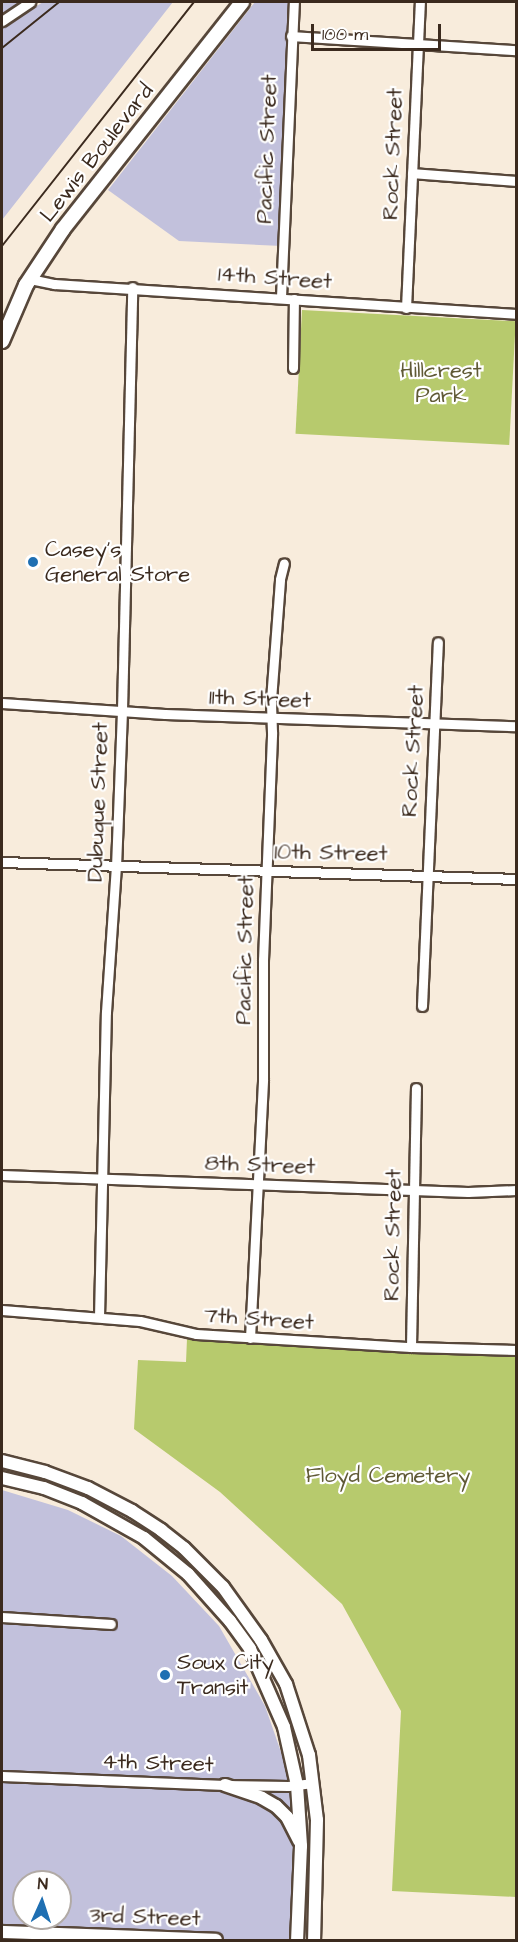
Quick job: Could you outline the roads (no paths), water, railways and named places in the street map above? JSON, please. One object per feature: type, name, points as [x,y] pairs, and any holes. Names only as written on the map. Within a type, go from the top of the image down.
[{"type":"main road","name":"Lewis Boulevard","points":[[2,341],[30,279],[63,229],[242,2]]},
{"type":"main road","points":[[2,1461],[45,1472],[106,1497],[161,1530],[203,1566],[241,1611],[274,1662],[300,1723],[314,1783],[317,1856],[314,1941]]},
{"type":"main road","points":[[2,1478],[44,1488],[99,1512],[144,1538],[188,1574],[250,1649],[284,1727],[297,1785],[301,1846],[297,1941]]},
{"type":"main road","points":[[225,1785],[252,1793],[276,1806],[287,1817],[301,1846]]},
{"type":"main road","name":"3rd Street","points":[[2,1932],[216,1941]]},
{"type":"street","points":[[2,21],[30,2]]},
{"type":"street","name":"Pacific Street","points":[[281,297],[294,2]]},
{"type":"street","name":"Rock Street","points":[[406,308],[420,2]]},
{"type":"street","points":[[291,36],[516,50]]},
{"type":"street","points":[[412,173],[516,181]]},
{"type":"street","name":"14th Street","points":[[30,279],[54,284],[132,287],[516,314]]},
{"type":"street","name":"Dubuque Street","points":[[99,1317],[106,1012],[116,867],[122,710],[132,287]]},
{"type":"street","points":[[293,368],[294,299]]},
{"type":"street","name":"Pacific Street","points":[[250,1338],[263,1079],[266,871],[272,719],[278,601],[284,563]]},
{"type":"street","name":"Rock Street","points":[[422,1006],[438,642]]},
{"type":"street","name":"11th Street","points":[[2,703],[272,719],[516,726]]},
{"type":"street","name":"10th Street","points":[[2,862],[516,879]]},
{"type":"street","name":"Rock Street","points":[[411,1347],[416,1088]]},
{"type":"street","name":"8th Street","points":[[2,1175],[415,1190],[516,1190]]},
{"type":"street","name":"7th Street","points":[[2,1310],[140,1321],[196,1334],[411,1347],[516,1350]]},
{"type":"street","points":[[2,1617],[111,1624]]},
{"type":"street","name":"4th Street","points":[[2,1776],[225,1785],[314,1783]]},
{"type":"railway","points":[[2,48],[59,2]]},
{"type":"railway","points":[[2,246],[194,2]]},
{"type":"place","name":"Casey's General Store","points":[[33,562]]},
{"type":"place","name":"Soux City Transit","points":[[165,1675]]},
{"type":"park label","name":"Hillcrest Park","points":[[441,382]]},
{"type":"park label","name":"Floyd Cemetery","points":[[388,1476]]}]
